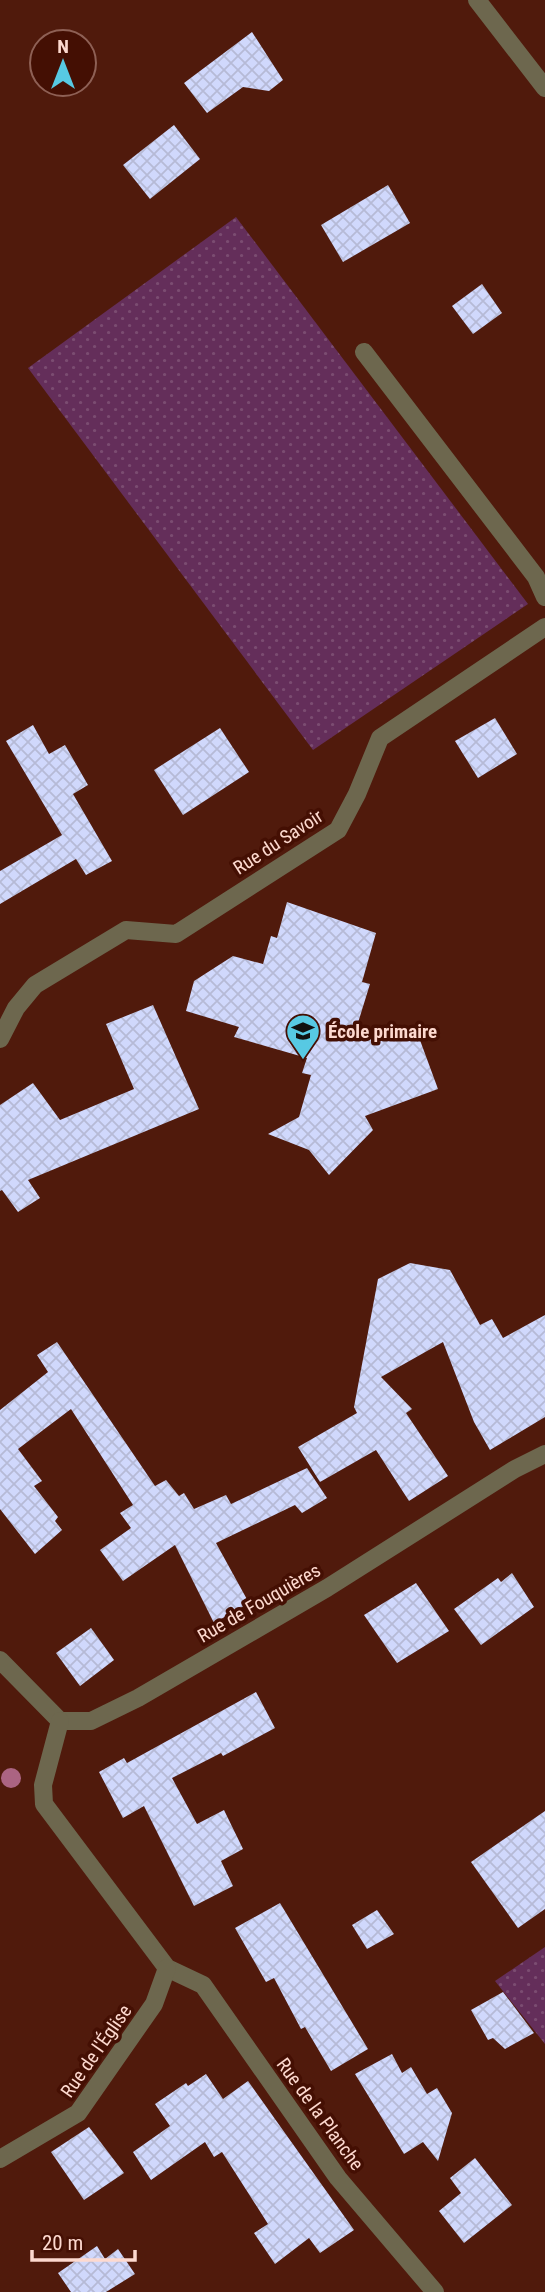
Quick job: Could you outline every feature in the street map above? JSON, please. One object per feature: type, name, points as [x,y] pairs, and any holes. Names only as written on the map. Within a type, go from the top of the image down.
[{"type":"street","points":[[477,0],[545,88]]},
{"type":"street","points":[[364,352],[536,577],[545,597]]},
{"type":"street","name":"Rue du Savoir","points":[[0,1039],[16,1008],[35,985],[126,930],[176,934],[338,830],[357,794],[380,738],[545,627]]},
{"type":"street","name":"Rue de Fouquières","points":[[60,1721],[90,1721],[138,1698],[327,1588],[515,1469],[545,1454]]},
{"type":"street","points":[[0,1660],[60,1721],[43,1785],[44,1804],[167,1968]]},
{"type":"street","name":"Rue de l'Église","points":[[0,2159],[78,2113],[154,2004],[167,1968]]},
{"type":"street","name":"Rue de la Planche","points":[[167,1968],[203,1985],[338,2178],[435,2292]]},
{"type":"shaded area","points":[[236,217],[528,604],[313,750],[28,368]]},
{"type":"shaded area","points":[[545,1947],[545,2044],[495,1981]]},
{"type":"building","points":[[252,32],[283,80],[269,91],[243,87],[207,113],[184,83]]},
{"type":"building","points":[[174,125],[200,159],[150,199],[123,165]]},
{"type":"building","points":[[388,185],[410,223],[343,262],[321,225]]},
{"type":"building","points":[[482,284],[502,313],[473,334],[452,306]]},
{"type":"building","points":[[495,718],[517,754],[478,778],[455,741]]},
{"type":"building","points":[[33,725],[49,754],[65,745],[88,785],[73,794],[112,861],[86,875],[76,859],[0,904],[0,871],[62,835],[6,741]]},
{"type":"building","points":[[220,728],[249,772],[183,815],[154,770]]},
{"type":"building","points":[[287,902],[376,933],[362,982],[370,984],[357,1026],[399,1039],[417,1032],[438,1089],[365,1116],[373,1130],[329,1175],[309,1150],[268,1134],[299,1117],[311,1075],[302,1073],[307,1058],[234,1037],[239,1027],[186,1011],[194,981],[233,956],[263,964],[271,936],[277,938]]},
{"type":"building","points":[[153,1005],[199,1109],[28,1180],[40,1198],[18,1212],[2,1190],[0,1191],[0,1105],[33,1083],[60,1120],[134,1089],[106,1024]]},
{"type":"building","points":[[410,1263],[450,1270],[480,1325],[492,1319],[503,1338],[545,1315],[545,1417],[490,1450],[474,1422],[443,1342],[381,1377],[412,1409],[406,1413],[448,1476],[409,1501],[376,1450],[320,1482],[298,1447],[357,1413],[354,1407],[378,1279]]},
{"type":"building","points":[[57,1342],[155,1486],[166,1480],[179,1496],[184,1493],[194,1509],[226,1495],[231,1504],[307,1468],[327,1498],[302,1513],[295,1505],[216,1543],[249,1603],[214,1623],[175,1545],[123,1581],[100,1550],[131,1528],[120,1513],[133,1505],[71,1409],[18,1449],[42,1481],[34,1486],[58,1517],[55,1521],[62,1530],[35,1554],[0,1509],[0,1410],[48,1372],[37,1355]]},
{"type":"building","points":[[512,1573],[534,1607],[481,1645],[454,1609],[498,1578],[501,1582]]},
{"type":"building","points":[[416,1583],[449,1631],[397,1663],[364,1615]]},
{"type":"building","points":[[91,1628],[114,1660],[80,1686],[56,1653]]},
{"type":"building","points":[[256,1692],[275,1728],[223,1756],[221,1753],[172,1778],[197,1824],[224,1810],[243,1849],[221,1861],[233,1886],[194,1906],[144,1806],[123,1818],[99,1772],[124,1758],[127,1763]]},
{"type":"building","points":[[545,1811],[545,1909],[518,1928],[471,1862]]},
{"type":"building","points":[[280,1903],[368,2049],[331,2071],[305,2027],[301,2029],[274,1978],[266,1982],[235,1928]]},
{"type":"building","points":[[377,1910],[394,1934],[367,1949],[352,1925]]},
{"type":"building","points":[[503,1992],[534,2033],[505,2049],[493,2038],[488,2040],[471,2010]]},
{"type":"building","points":[[392,2054],[402,2073],[411,2067],[427,2094],[437,2088],[452,2113],[438,2161],[423,2142],[404,2154],[355,2074]]},
{"type":"building","points":[[206,2074],[223,2099],[248,2081],[354,2230],[320,2253],[309,2238],[275,2264],[254,2233],[268,2224],[222,2152],[214,2157],[205,2142],[151,2180],[133,2152],[170,2126],[155,2104],[186,2083],[188,2086]]},
{"type":"building","points":[[89,2127],[124,2173],[84,2200],[51,2152]]},
{"type":"building","points":[[475,2158],[512,2205],[464,2243],[439,2211],[461,2193],[450,2178]]},
{"type":"building","points":[[97,2246],[105,2259],[118,2249],[135,2274],[106,2292],[71,2292],[58,2273]]},
{"type":"place","name":"École primaire","points":[[303,1061]]}]
